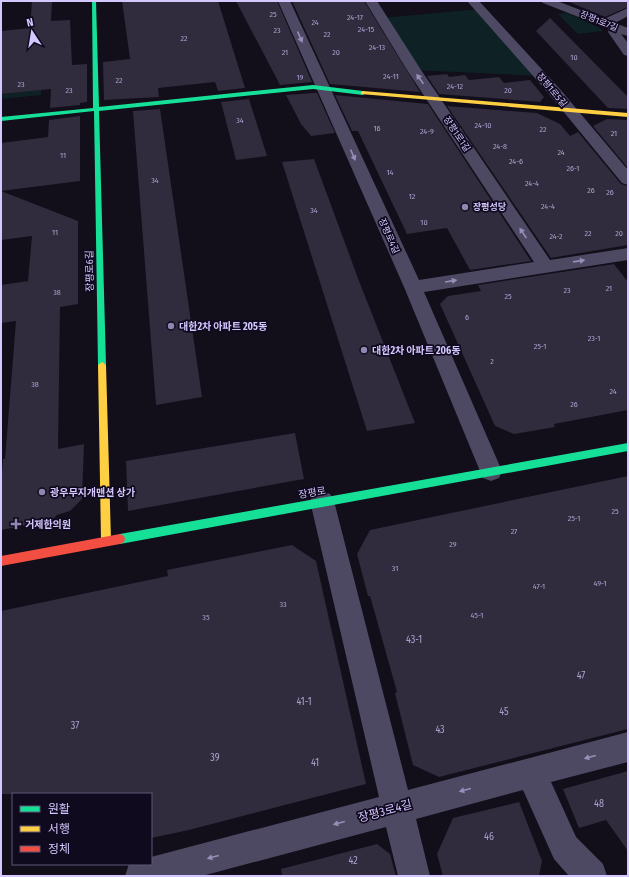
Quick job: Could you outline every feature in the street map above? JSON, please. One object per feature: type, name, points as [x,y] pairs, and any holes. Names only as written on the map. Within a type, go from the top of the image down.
[{"type":"street","name":"장평로6길","points":[[94,1],[106,540]]},
{"type":"street","name":"장평로4길","points":[[284,1],[412,287],[491,471]]},
{"type":"street","name":"장평1로1길","points":[[371,1],[414,70],[435,99],[545,266]]},
{"type":"street","name":"장평1로5길","points":[[473,1],[628,180]]},
{"type":"street","name":"장평1로7길","points":[[547,1],[628,32]]},
{"type":"street","points":[[628,11],[610,25],[628,52]]},
{"type":"street","points":[[1,119],[96,108],[313,87],[569,111],[628,115]]},
{"type":"street","points":[[412,287],[628,254]]},
{"type":"street","name":"장평로","points":[[1,561],[106,540],[628,447]]},
{"type":"street","points":[[322,502],[414,876]]},
{"type":"street","name":"장평3로4길","points":[[141,876],[628,747]]},
{"type":"street","points":[[531,773],[566,848],[591,876]]},
{"type":"green space","points":[[480,9],[540,76],[414,70],[382,18]]},
{"type":"green space","points":[[567,13],[598,27],[603,31],[578,34],[558,14]]},
{"type":"green space","points":[[41,90],[41,95],[1,99],[1,94]]},
{"type":"building","points":[[32,1],[52,1],[51,21],[70,20],[72,65],[87,64],[87,102],[80,103],[80,105],[50,108],[51,89],[1,94],[1,31],[30,28]]},
{"type":"building","points":[[122,1],[218,1],[245,88],[218,91],[215,82],[158,88],[159,97],[104,100],[103,62],[130,59]]},
{"type":"building","points":[[236,1],[277,1],[312,82],[280,85]]},
{"type":"building","points":[[292,1],[364,1],[420,92],[330,84]]},
{"type":"building","points":[[567,1],[628,1],[628,7],[605,17]]},
{"type":"building","points":[[550,18],[628,97],[628,109],[608,108],[536,31]]},
{"type":"building","points":[[447,74],[449,77],[465,75],[469,80],[499,77],[504,83],[530,80],[544,97],[540,102],[439,94],[427,76]]},
{"type":"building","points":[[317,93],[335,133],[311,136],[301,124],[286,95]]},
{"type":"building","points":[[335,95],[428,104],[531,261],[470,270],[447,228],[407,234],[358,131],[352,131]]},
{"type":"building","points":[[249,99],[267,156],[236,160],[221,102]]},
{"type":"building","points":[[447,106],[537,113],[560,124],[570,136],[578,132],[621,184],[628,186],[628,245],[551,258]]},
{"type":"building","points":[[160,109],[202,397],[156,405],[133,111]]},
{"type":"building","points":[[80,116],[80,181],[1,191],[1,143],[48,137],[49,120]]},
{"type":"building","points":[[607,119],[628,120],[628,168],[593,126]]},
{"type":"building","name":"대한2차 아파트 206동","points":[[314,159],[359,281],[415,423],[367,431],[282,162]]},
{"type":"building","points":[[1,191],[78,221],[78,304],[60,307],[58,449],[84,444],[82,499],[70,511],[57,515],[52,520],[1,530],[1,486],[3,459],[5,459],[16,321],[1,323],[1,285],[28,281],[32,236],[1,240]]},
{"type":"building","points":[[614,264],[628,282],[628,410],[554,424],[555,427],[514,434],[495,426],[440,304],[448,296],[481,291],[478,285]]},
{"type":"building","points":[[295,433],[304,479],[128,511],[126,461]]},
{"type":"building","points":[[628,476],[628,729],[439,777],[413,765],[395,693],[397,692],[357,554],[370,530]]},
{"type":"building","points":[[292,545],[316,561],[366,784],[189,830],[152,838],[152,793],[1,794],[1,611],[168,576],[167,570]]},
{"type":"building","points":[[628,771],[628,851],[606,820],[579,828],[563,789]]},
{"type":"building","points":[[519,802],[542,861],[539,876],[443,876],[437,854],[453,818]]},
{"type":"building","points":[[377,844],[390,854],[396,876],[282,876],[281,869]]},
{"type":"traffic: fast","points":[[94,1],[102,365]]},
{"type":"traffic: fast","points":[[1,119],[313,87],[363,93]]},
{"type":"traffic: fast","points":[[120,539],[628,447]]},
{"type":"traffic: slow","points":[[363,93],[628,115]]},
{"type":"traffic: slow","points":[[102,365],[106,540]]},
{"type":"traffic: jam","points":[[1,561],[120,539]]},
{"type":"place","name":"장평성당","points":[[465,207]]},
{"type":"place","name":"대한2차 아파트 205동","points":[[171,326]]},
{"type":"place","name":"대한2차 아파트 206동","points":[[364,350]]},
{"type":"place","name":"광우무지개맨션 상가","points":[[42,492]]},
{"type":"place","name":"거제한의원","points":[[16,524]]}]
